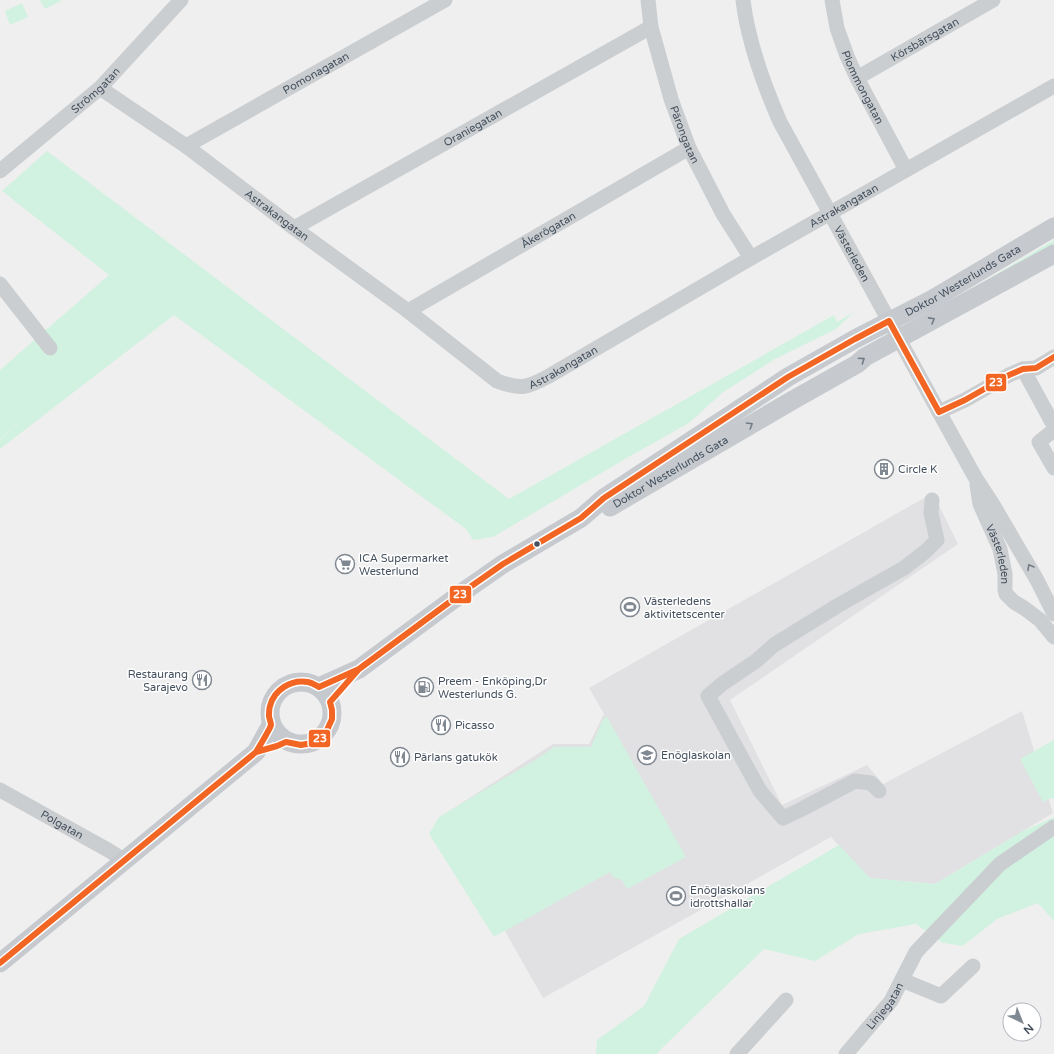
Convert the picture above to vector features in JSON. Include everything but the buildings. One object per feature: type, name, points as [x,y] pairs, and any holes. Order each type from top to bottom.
[{"type":"main road","name":"Doktor Westerlunds Gata","points":[[581,518],[604,498],[788,377],[855,339],[933,299],[1054,227]]},
{"type":"main road","name":"Doktor Westerlunds Gata","points":[[581,518],[613,506],[898,339],[1054,254]]},
{"type":"main road","points":[[325,694],[503,564],[581,518]]},
{"type":"main road","points":[[295,682],[307,682],[325,694],[332,710],[332,719],[327,730],[320,738],[312,743],[301,745],[286,742],[274,730],[271,724],[269,708],[276,693],[285,686],[295,682]]},
{"type":"main road","points":[[0,963],[256,752],[271,724]]},
{"type":"main road","points":[[256,752],[286,742]]},
{"type":"street","name":"Strömgatan","points":[[0,171],[100,88],[181,0]]},
{"type":"street","name":"Pomonagatan","points":[[186,146],[446,0]]},
{"type":"street","name":"Pärongatan","points":[[648,0],[651,27],[671,99],[689,148],[723,214],[751,258]]},
{"type":"street","name":"Västerleden","points":[[743,0],[750,38],[758,68],[780,122],[898,339],[975,477],[992,502],[1037,580],[1054,614]]},
{"type":"street","name":"Plommongatan","points":[[832,0],[837,28],[847,56],[857,78],[906,170]]},
{"type":"street","name":"Körsbärsgatan","points":[[857,78],[993,0]]},
{"type":"street","name":"Oraniegatan","points":[[294,228],[651,27]]},
{"type":"street","name":"Astrakangatan","points":[[100,88],[186,146],[294,228],[408,311],[497,381],[509,386],[522,387],[535,383],[549,376],[751,258],[831,214],[1054,86]]},
{"type":"street","name":"Åkerögatan","points":[[408,311],[689,148]]},
{"type":"street","points":[[0,284],[50,348]]},
{"type":"street","points":[[939,412],[965,400],[1009,375],[1023,369],[1036,368],[1054,357]]},
{"type":"street","points":[[1023,369],[1054,426]]},
{"type":"street","points":[[1054,430],[1039,442],[1054,468]]},
{"type":"street","name":"Västerleden","points":[[975,477],[980,504],[1000,549],[1005,574],[1006,594],[1014,602],[1040,620],[1054,637]]},
{"type":"street","points":[[879,790],[870,783],[855,781],[783,818],[760,791],[708,696],[722,684],[756,661],[774,645],[837,606],[904,568],[926,551],[936,540],[931,513],[932,500]]},
{"type":"street","points":[[1024,608],[1029,608],[1034,605],[1041,588]]},
{"type":"street","name":"Polgatan","points":[[0,790],[124,860]]},
{"type":"street","name":"Linjegatan","points":[[846,1054],[891,1001],[916,952],[1000,864],[1054,828]]},
{"type":"street","points":[[902,980],[941,996],[973,966]]},
{"type":"street","points":[[737,1054],[786,1000]]},
{"type":"shaded area","name":"Enöglaskolan","points":[[933,493],[958,544],[730,700],[782,805],[867,765],[883,784],[1022,711],[1053,813],[935,884],[869,878],[831,837],[543,998],[440,817],[553,744],[589,744],[604,714],[589,688]]},
{"type":"green space","points":[[40,0],[60,0],[61,1],[45,9]]},
{"type":"green space","points":[[22,3],[28,17],[10,25],[5,11]]},
{"type":"green space","points":[[47,151],[509,499],[834,315],[837,322],[854,312],[836,329],[775,359],[722,393],[689,423],[493,537],[473,540],[466,529],[174,315],[0,449],[0,441],[24,417],[0,440],[0,370],[109,275],[2,191]]},
{"type":"green space","points":[[1054,240],[1054,244],[989,281],[988,279]]},
{"type":"green space","points":[[607,717],[686,857],[627,889],[622,880],[613,877],[610,872],[494,937],[429,834],[439,817],[540,757],[554,747],[591,747],[603,719]]},
{"type":"green space","points":[[1054,740],[1054,799],[1051,798],[1043,802],[1020,759]]},
{"type":"green space","points":[[1054,818],[1054,921],[1038,903],[997,919],[963,946],[943,943],[916,924],[859,934],[815,961],[764,949],[656,1054],[596,1053],[597,1040],[644,1006],[679,939],[839,845],[870,878],[935,884],[1023,831]]},
{"type":"transit line","name":"23","points":[[0,963],[256,752],[271,725],[269,712],[272,700],[284,687],[295,682],[309,682],[319,687],[359,669],[503,564],[581,518],[604,498],[788,377],[889,321],[939,412]]},
{"type":"transit line","name":"23","points":[[939,412],[965,400],[1009,375],[1023,369],[1036,368],[1054,357]]},
{"type":"transit line","name":"23","points":[[238,767],[256,752],[286,742],[301,745],[312,743],[320,738],[327,730],[332,719],[330,702],[364,665]]},
{"type":"place","name":"Circle K","points":[[884,469]]},
{"type":"place","name":"ICA Supermarket Westerlund","points":[[345,564]]},
{"type":"place","name":"Västerledens aktivitetscenter","points":[[630,607]]},
{"type":"place","name":"Restaurang Sarajevo","points":[[202,680]]},
{"type":"place","name":"Preem - Enköping,Dr Westerlunds G.","points":[[424,687]]},
{"type":"place","name":"Picasso","points":[[441,725]]},
{"type":"place","name":"Enöglaskolan","points":[[647,755]]},
{"type":"place","name":"Pärlans gatukök","points":[[400,757]]},
{"type":"place","name":"Enöglaskolans idrottshallar","points":[[676,896]]}]
